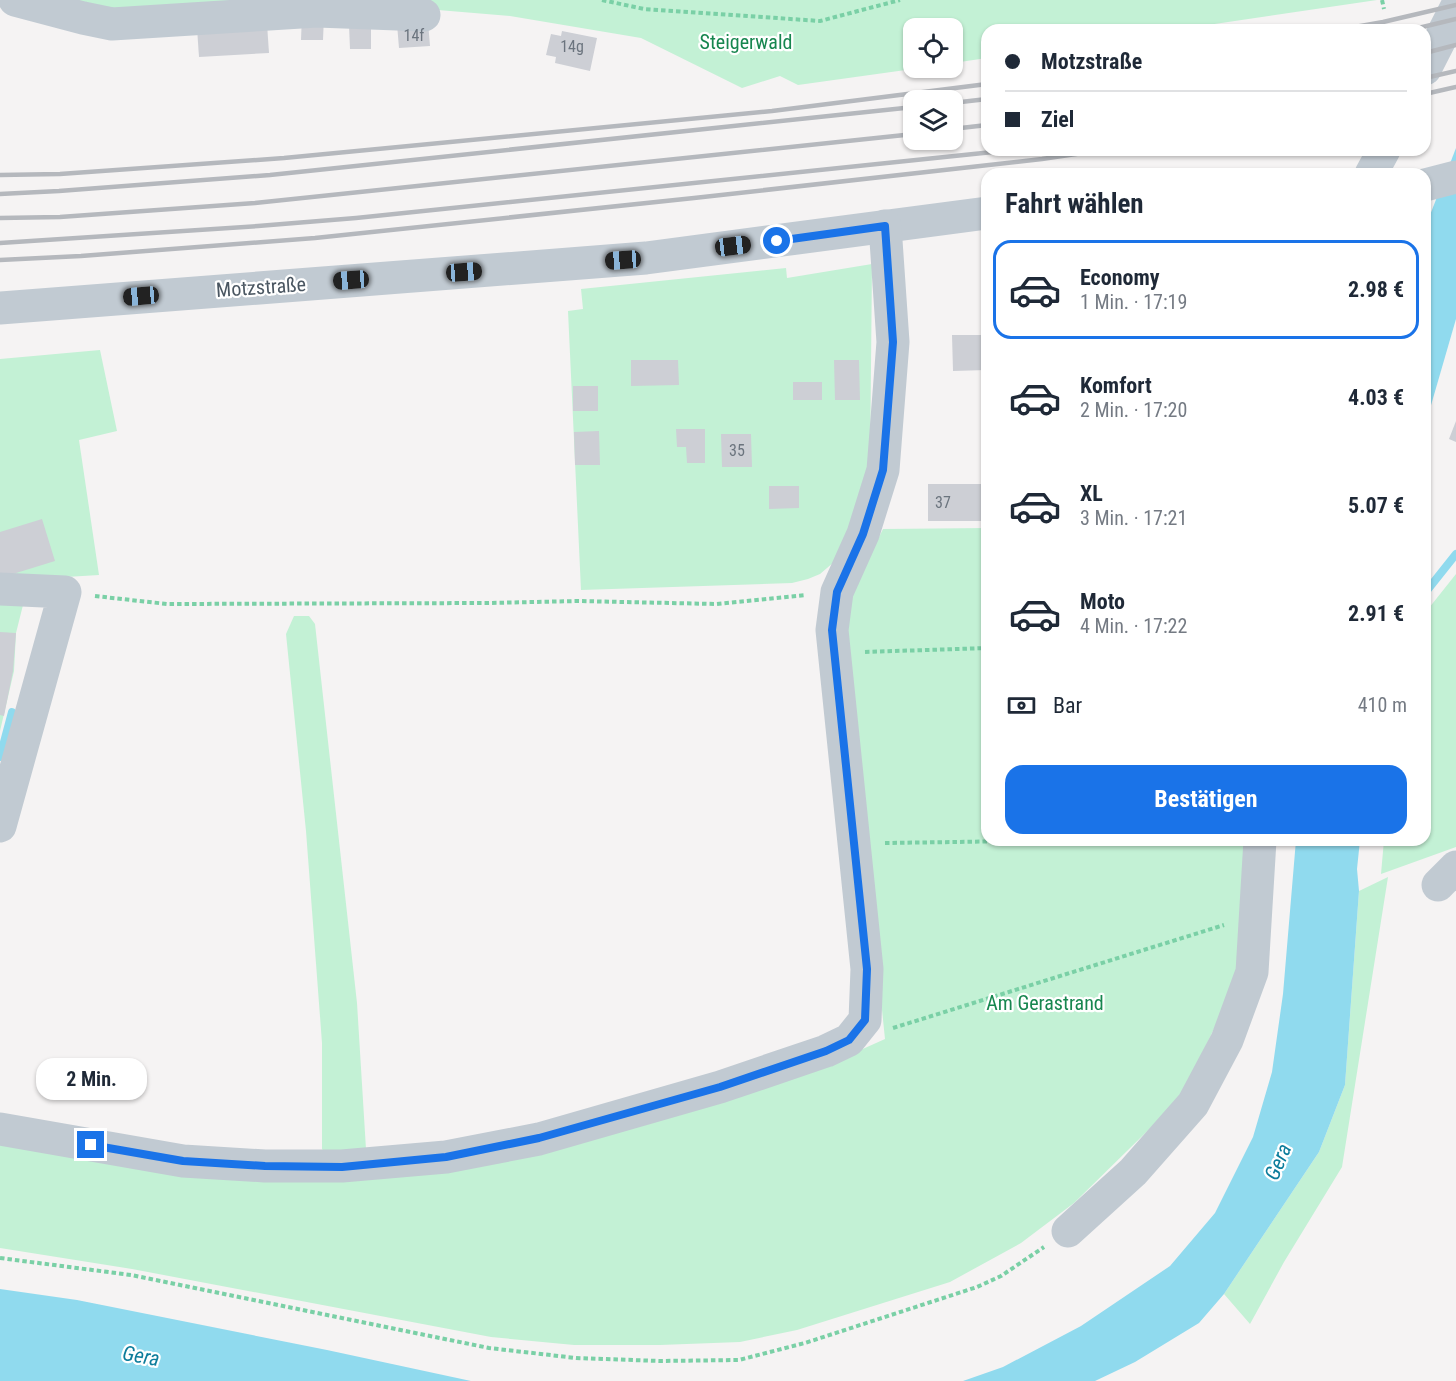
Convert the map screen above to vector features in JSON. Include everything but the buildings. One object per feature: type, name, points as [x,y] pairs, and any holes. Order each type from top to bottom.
[{"type":"street","points":[[15,0],[112,24],[317,10],[424,15]]},
{"type":"street","points":[[1431,57],[1456,8]]},
{"type":"street","points":[[1431,183],[1456,177]]},
{"type":"street","name":"Motzstraße","points":[[0,308],[646,258],[981,214]]},
{"type":"street","points":[[0,1129],[183,1161],[265,1166],[342,1167],[446,1157],[539,1138],[720,1087],[826,1051],[849,1040],[865,1020],[867,969],[832,630],[837,592],[863,534],[883,470],[893,342],[885,226]]},
{"type":"street","points":[[0,589],[65,592],[0,826]]},
{"type":"street","points":[[1068,1232],[1133,1172],[1193,1104],[1227,1040],[1252,972],[1260,846]]},
{"type":"path","points":[[602,0],[644,9],[820,21],[900,0]]},
{"type":"path","points":[[1382,0],[1384,9]]},
{"type":"path","points":[[65,592],[167,604],[579,601],[716,604],[837,592]]},
{"type":"path","points":[[834,653],[981,648]]},
{"type":"path","points":[[854,843],[981,841]]},
{"type":"path","points":[[865,1020],[886,1031],[1256,916]]},
{"type":"path","points":[[0,1258],[131,1275],[489,1348],[576,1358],[660,1362],[739,1359],[805,1343],[877,1321],[977,1287],[1000,1276],[1068,1232]]},
{"type":"green space","name":"Steigerwald","points":[[0,0],[1377,0],[1215,24],[981,24],[981,59],[963,62],[963,18],[903,18],[903,70],[798,85],[780,76],[742,88],[641,38],[510,16],[426,9],[153,15]]},
{"type":"green space","points":[[872,264],[870,470],[864,499],[834,562],[820,574],[792,583],[581,590],[568,311],[583,309],[581,289],[786,268],[787,278]]},
{"type":"green space","points":[[100,350],[117,431],[79,440],[99,575],[0,581],[0,359]]},
{"type":"green space","name":"Am Gerastrand","points":[[981,528],[981,846],[1250,846],[1240,973],[1182,1097],[1074,1203],[1021,1243],[950,1282],[797,1330],[740,1342],[574,1345],[491,1337],[132,1269],[0,1248],[0,1138],[339,1177],[827,1065],[885,1039],[844,640],[850,601],[883,529]]},
{"type":"green space","points":[[1456,574],[1456,847],[1381,874],[1383,846],[1431,846],[1431,605]]},
{"type":"green space","points":[[0,605],[23,605],[16,633],[14,671],[0,731]]},
{"type":"green space","points":[[294,616],[309,616],[315,624],[357,1003],[366,1149],[331,1161],[322,1149],[322,1043],[306,831],[286,634]]},
{"type":"green space","points":[[1388,877],[1342,1167],[1284,1262],[1250,1324],[1224,1294],[1319,1152],[1345,1085],[1359,891]]},
{"type":"water","points":[[1456,148],[1456,319],[1431,405],[1431,213]]},
{"type":"water","name":"Gera","points":[[1295,846],[1359,846],[1357,869],[1359,891],[1345,1085],[1319,1152],[1224,1294],[1199,1323],[1135,1362],[1095,1381],[963,1381],[1003,1367],[1081,1326],[1170,1266],[1215,1213],[1253,1137],[1272,1072],[1283,994]]},
{"type":"water","name":"Gera","points":[[0,1289],[77,1300],[471,1381],[0,1381]]},
{"type":"waterway","points":[[1431,585],[1456,554]]},
{"type":"waterway","points":[[0,757],[12,712]]},
{"type":"railway","points":[[1372,24],[1456,5]]},
{"type":"railway","points":[[1431,25],[1456,19]]},
{"type":"railway","points":[[1431,51],[1456,45]]},
{"type":"railway","points":[[1431,77],[1456,71]]},
{"type":"railway","points":[[0,175],[60,174],[284,158],[772,111],[981,85]]},
{"type":"railway","points":[[1431,93],[1456,87]]},
{"type":"railway","points":[[963,102],[981,100]]},
{"type":"railway","points":[[0,194],[270,175],[903,108]]},
{"type":"railway","points":[[963,128],[981,126]]},
{"type":"railway","points":[[0,218],[60,217],[255,203],[903,135]]},
{"type":"railway","points":[[0,243],[356,218],[981,153]]},
{"type":"railway","points":[[0,260],[315,238],[1062,156]]},
{"type":"route","points":[[91,1145],[183,1161],[265,1166],[342,1167],[446,1157],[539,1138],[720,1087],[826,1051],[849,1040],[865,1020],[867,969],[832,630],[837,592],[863,534],[883,470],[893,342],[885,226],[777,241]]}]
